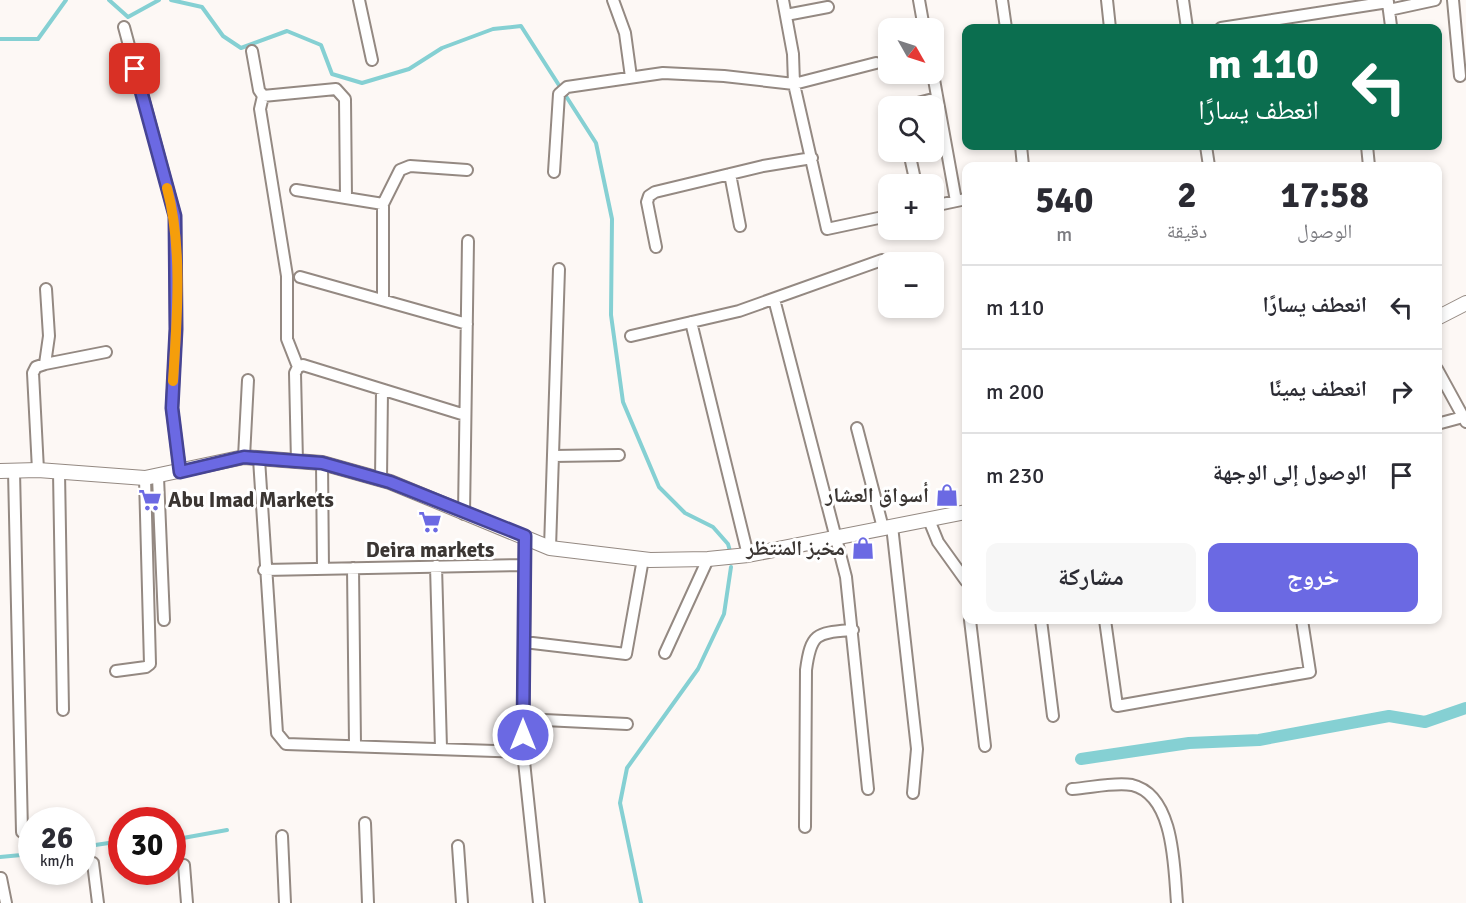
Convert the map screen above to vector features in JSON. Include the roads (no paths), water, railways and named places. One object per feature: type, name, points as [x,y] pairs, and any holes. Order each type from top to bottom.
[{"type":"street","points":[[359,0],[372,60]]},
{"type":"street","points":[[613,0],[625,33],[631,77]]},
{"type":"street","points":[[783,0],[793,54],[794,84],[827,229],[878,218]]},
{"type":"street","points":[[919,0],[922,18]]},
{"type":"street","points":[[1002,0],[1005,24]]},
{"type":"street","points":[[1107,0],[1110,24]]},
{"type":"street","points":[[1183,0],[1186,24]]},
{"type":"street","points":[[1249,24],[1388,4],[1435,0]]},
{"type":"street","points":[[1453,0],[1460,76]]},
{"type":"street","points":[[1388,4],[1391,24]]},
{"type":"street","points":[[786,15],[828,7]]},
{"type":"street","points":[[124,27],[175,216],[176,329],[172,408],[180,472]]},
{"type":"street","points":[[252,51],[259,90],[263,96],[260,109],[288,276],[287,339],[298,367]]},
{"type":"street","points":[[554,172],[563,91],[631,77],[687,73],[794,84],[876,63]]},
{"type":"street","points":[[263,96],[336,88],[342,94],[345,99],[346,198]]},
{"type":"street","points":[[944,128],[961,200],[944,204]]},
{"type":"street","points":[[656,248],[647,202],[649,196],[655,192],[812,158]]},
{"type":"street","points":[[383,300],[383,204],[400,170],[410,166],[467,170]]},
{"type":"street","points":[[730,174],[740,226]]},
{"type":"street","points":[[296,190],[383,204]]},
{"type":"street","points":[[464,514],[468,242]]},
{"type":"street","points":[[631,336],[739,311],[878,261]]},
{"type":"street","points":[[550,548],[559,269]]},
{"type":"street","points":[[300,278],[466,324]]},
{"type":"street","points":[[45,364],[49,336],[46,290]]},
{"type":"street","points":[[774,299],[846,577],[868,789]]},
{"type":"street","points":[[1442,315],[1466,303]]},
{"type":"street","points":[[691,322],[748,555]]},
{"type":"street","points":[[38,470],[33,373],[36,367],[106,352]]},
{"type":"street","points":[[297,462],[295,373],[298,367],[303,365],[465,415]]},
{"type":"street","points":[[1442,376],[1461,401],[1465,419],[1442,423]]},
{"type":"street","points":[[244,457],[248,380]]},
{"type":"street","points":[[381,480],[382,390]]},
{"type":"street","points":[[857,428],[887,527],[917,749],[913,793]]},
{"type":"street","points":[[553,456],[619,455]]},
{"type":"street","points":[[21,807],[7,471],[38,470],[151,477],[244,457],[322,463],[381,480],[525,536],[550,548],[643,559],[708,559],[748,555],[962,513]]},
{"type":"street","points":[[259,459],[264,570],[277,733],[286,744],[523,752]]},
{"type":"street","points":[[322,463],[323,568]]},
{"type":"street","points":[[59,472],[63,711]]},
{"type":"street","points":[[151,477],[164,620]]},
{"type":"street","points":[[116,671],[146,668],[150,664],[151,477]]},
{"type":"street","points":[[929,520],[938,542],[962,575]]},
{"type":"street","points":[[525,536],[523,752],[539,903]]},
{"type":"street","points":[[524,642],[626,654],[643,559]]},
{"type":"street","points":[[665,653],[708,559]]},
{"type":"street","points":[[264,570],[524,565]]},
{"type":"street","points":[[436,566],[441,748]]},
{"type":"street","points":[[353,568],[355,745]]},
{"type":"street","points":[[970,624],[985,746]]},
{"type":"street","points":[[1042,624],[1053,716]]},
{"type":"street","points":[[1106,624],[1117,706],[1310,672],[1303,624]]},
{"type":"street","points":[[805,827],[805,693],[809,647],[812,639],[820,634],[853,630]]},
{"type":"street","points":[[523,719],[627,724]]},
{"type":"street","points":[[1072,789],[1118,785],[1142,789],[1157,805],[1170,832],[1177,903]]},
{"type":"street","points":[[365,823],[368,903]]},
{"type":"street","points":[[282,836],[285,903]]},
{"type":"street","points":[[458,846],[462,903]]},
{"type":"street","points":[[1,878],[6,903]]},
{"type":"street","points":[[96,885],[98,903]]},
{"type":"street","points":[[185,885],[186,903]]},
{"type":"waterway","points":[[0,39],[38,39],[66,0]]},
{"type":"waterway","points":[[109,0],[128,17],[159,0]]},
{"type":"waterway","points":[[171,0],[202,7],[223,36],[241,48],[287,31],[321,45],[332,74],[362,83],[409,69],[442,48],[493,29],[521,26],[596,143],[612,219],[611,315],[623,402],[659,487],[685,513],[713,527],[728,544],[730,551]]},
{"type":"waterway","points":[[641,903],[620,803],[627,768],[698,669],[724,614],[731,567]]},
{"type":"waterway","points":[[1081,759],[1189,743],[1259,740],[1389,716],[1425,722],[1466,708]]},
{"type":"waterway","points":[[186,837],[227,830]]},
{"type":"waterway","points":[[96,845],[108,843]]},
{"type":"waterway","points":[[0,857],[18,855]]},
{"type":"place","name":"أسواق العشار","points":[[947,495]]},
{"type":"place","name":"Abu Imad Markets","points":[[150,500]]},
{"type":"place","name":"Deira markets","points":[[430,522]]},
{"type":"place","name":"مخبز المنتظر","points":[[863,548]]}]
